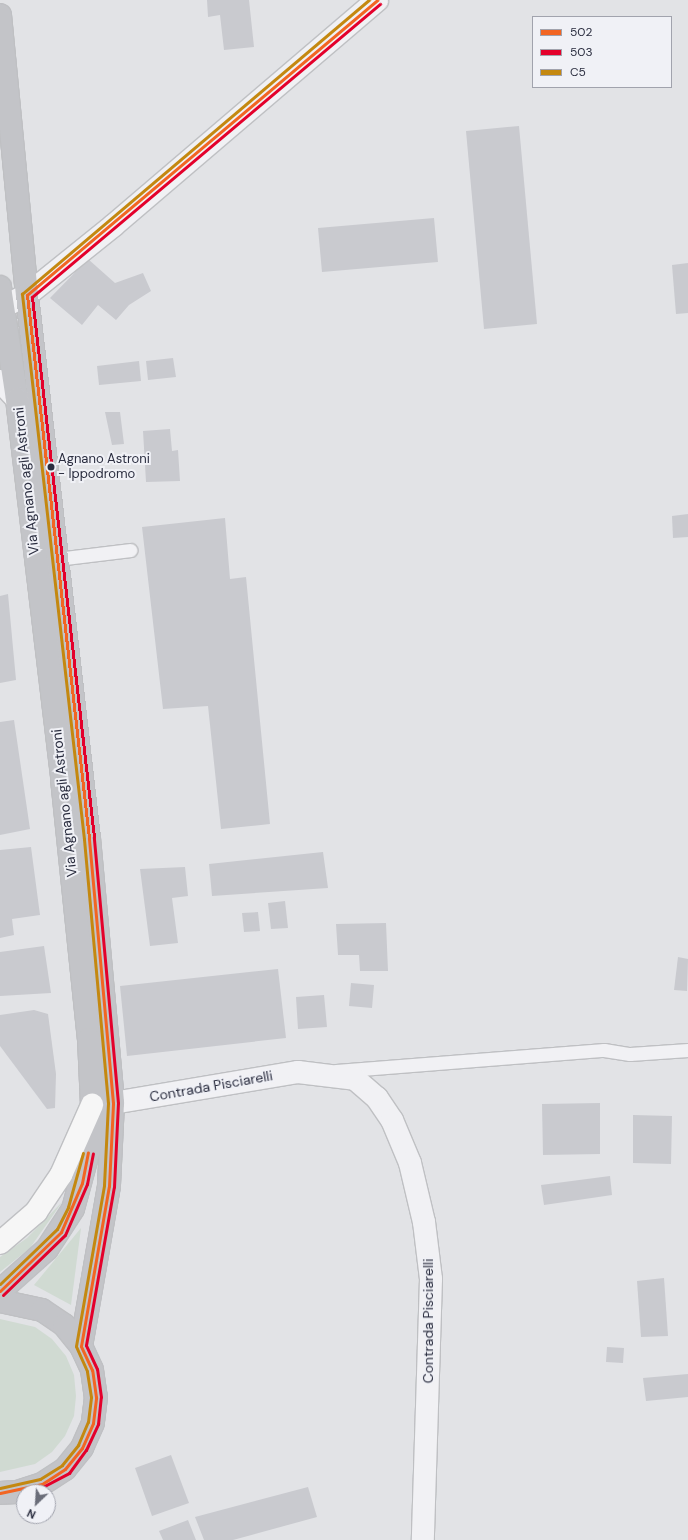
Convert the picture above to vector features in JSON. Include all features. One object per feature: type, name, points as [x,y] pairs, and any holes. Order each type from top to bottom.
[{"type":"highway","points":[[0,1243],[36,1212],[53,1188],[103,1104]]},
{"type":"main road","name":"Via Agnano agli Astroni","points":[[0,15],[27,295],[57,559],[109,1186],[81,1346]]},
{"type":"main road","name":"Via Agnano agli Astroni","points":[[0,1291],[47,1249],[73,1209],[103,1104],[78,932],[17,400],[1,297]]},
{"type":"main road","points":[[0,1301],[42,1310],[64,1325],[81,1346],[92,1370],[96,1397],[93,1423],[82,1448],[65,1469],[42,1484],[17,1492],[0,1493]]},
{"type":"street","points":[[1,297],[27,295],[377,0]]},
{"type":"street","points":[[0,381],[17,400]]},
{"type":"street","name":"Contrada Pisciarelli","points":[[103,1104],[264,1076],[325,1072],[354,1079],[381,1103],[410,1163],[424,1222],[431,1279],[423,1540]]},
{"type":"lane","points":[[57,559],[130,550]]},
{"type":"lane","points":[[325,1072],[364,1066],[604,1050],[630,1054],[688,1050]]},
{"type":"shaded area","points":[[63,1201],[30,1248],[0,1272],[0,1257],[27,1238]]},
{"type":"shaded area","points":[[81,1228],[71,1305],[34,1285]]},
{"type":"shaded area","points":[[0,1319],[35,1327],[52,1339],[66,1356],[74,1375],[76,1396],[74,1416],[65,1436],[52,1452],[35,1464],[0,1472]]},
{"type":"building","points":[[207,0],[249,0],[254,47],[224,50],[220,15],[208,17]]},
{"type":"building","points":[[519,126],[537,324],[484,329],[466,131]]},
{"type":"building","points":[[434,218],[438,262],[322,272],[318,228]]},
{"type":"building","points":[[88,259],[115,283],[143,273],[151,291],[129,305],[116,320],[98,305],[82,325],[50,298]]},
{"type":"building","points":[[688,263],[688,313],[676,314],[672,265]]},
{"type":"building","points":[[173,358],[176,377],[148,380],[146,361]]},
{"type":"building","points":[[139,361],[141,381],[99,385],[97,366]]},
{"type":"building","points":[[105,412],[120,412],[124,444],[112,445]]},
{"type":"building","points":[[170,429],[172,451],[178,450],[180,481],[146,482],[143,431]]},
{"type":"building","points":[[688,514],[688,537],[673,538],[672,516]]},
{"type":"building","points":[[225,518],[230,579],[246,577],[270,824],[221,829],[208,706],[163,709],[142,527]]},
{"type":"building","points":[[8,594],[16,680],[0,683],[0,596]]},
{"type":"building","points":[[14,720],[30,829],[0,835],[0,722]]},
{"type":"building","points":[[31,847],[40,915],[12,919],[14,935],[0,938],[0,850]]},
{"type":"building","points":[[323,852],[328,888],[212,896],[209,864]]},
{"type":"building","points":[[185,867],[188,896],[172,898],[178,943],[150,946],[140,869]]},
{"type":"building","points":[[285,901],[288,928],[271,929],[268,903]]},
{"type":"building","points":[[258,912],[260,931],[244,932],[242,913]]},
{"type":"building","points":[[386,923],[388,971],[360,971],[359,955],[338,955],[336,924]]},
{"type":"building","points":[[44,946],[51,993],[0,996],[0,952]]},
{"type":"building","points":[[678,957],[688,959],[687,991],[674,990]]},
{"type":"building","points":[[278,969],[286,1038],[127,1056],[120,986]]},
{"type":"building","points":[[351,983],[374,985],[372,1008],[349,1006]]},
{"type":"building","points":[[324,995],[327,1027],[298,1029],[296,997]]},
{"type":"building","points":[[34,1010],[48,1014],[56,1074],[55,1108],[47,1109],[0,1046],[0,1015]]},
{"type":"building","points":[[600,1103],[600,1154],[543,1155],[542,1104]]},
{"type":"building","points":[[633,1115],[672,1116],[671,1164],[633,1163]]},
{"type":"building","points":[[610,1176],[612,1195],[544,1205],[541,1185]]},
{"type":"building","points":[[664,1278],[668,1336],[641,1337],[637,1281]]},
{"type":"building","points":[[607,1347],[624,1348],[623,1363],[606,1362]]},
{"type":"building","points":[[688,1374],[688,1397],[646,1401],[643,1378]]},
{"type":"building","points":[[171,1455],[189,1503],[152,1516],[135,1468]]},
{"type":"building","points":[[308,1487],[317,1517],[233,1540],[204,1540],[195,1517]]},
{"type":"building","points":[[188,1520],[196,1540],[163,1540],[159,1531]]},
{"type":"transit line","name":"C5","points":[[0,1488],[40,1479],[62,1465],[78,1445],[88,1422],[91,1397],[87,1371],[76,1346],[104,1185],[108,1103],[84,839],[22,294],[369,0]]},
{"type":"transit line","name":"502","points":[[0,1493],[42,1484],[65,1469],[82,1448],[93,1423],[96,1397],[92,1370],[81,1346],[109,1186],[113,1103],[89,838],[27,295],[377,0]]},
{"type":"transit line","name":"503","points":[[48,1484],[69,1473],[86,1450],[98,1424],[101,1397],[97,1369],[86,1345],[114,1187],[118,1103],[94,837],[32,297],[380,4]]},
{"type":"transit line","name":"C5","points":[[0,1284],[57,1229],[68,1207],[83,1153]]},
{"type":"transit line","name":"502","points":[[0,1291],[61,1232],[82,1183],[88,1153]]},
{"type":"transit line","name":"503","points":[[3,1295],[65,1235],[87,1184],[93,1154]]},
{"type":"place","name":"Agnano Astroni - Ippodromo","points":[[51,467]]}]
